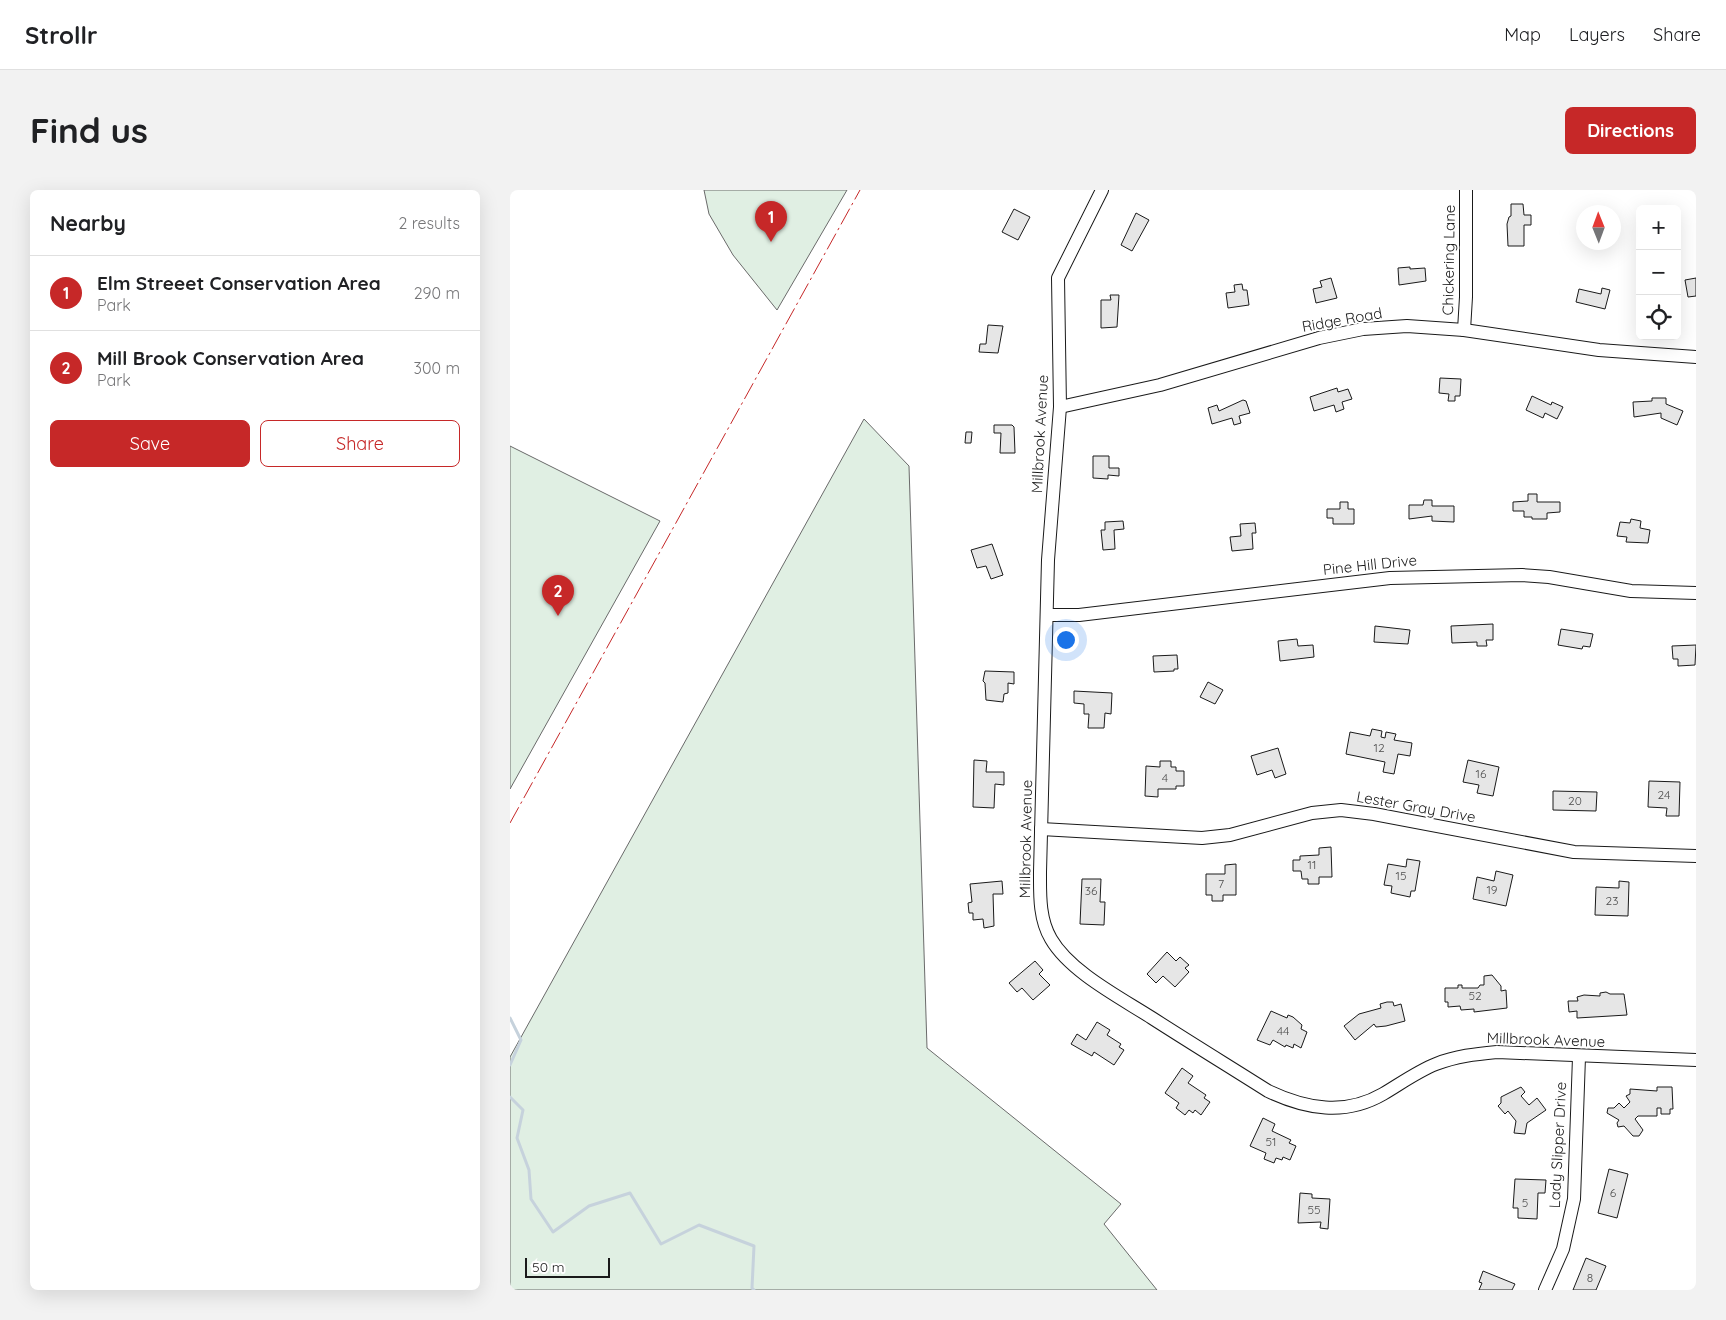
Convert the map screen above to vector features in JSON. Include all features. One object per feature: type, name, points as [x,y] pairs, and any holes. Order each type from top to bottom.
[{"type":"street","name":"Millbrook Avenue","points":[[1102,190],[1058,278],[1060,407],[1048,560],[1040,902],[1044,921],[1051,939],[1080,970],[1121,998],[1268,1092],[1290,1102],[1313,1108],[1356,1105],[1380,1096],[1435,1064],[1465,1055],[1497,1052],[1579,1057],[1696,1060]]},
{"type":"street","name":"Chickering Lane","points":[[1464,330],[1466,297],[1466,190]]},
{"type":"street","name":"Ridge Road","points":[[1060,407],[1160,385],[1319,338],[1363,329],[1407,326],[1464,330],[1599,350],[1696,357]]},
{"type":"street","name":"Pine Hill Drive","points":[[1048,616],[1079,615],[1390,578],[1427,576],[1522,575],[1549,577],[1631,591],[1696,593]]},
{"type":"street","name":"Lester Gray Drive","points":[[1042,830],[1202,838],[1230,835],[1285,819],[1341,810],[1374,814],[1574,852],[1696,856]]},
{"type":"street","name":"Lady Slipper Drive","points":[[1546,1290],[1563,1249],[1574,1199],[1579,1057]]},
{"type":"green space","points":[[704,190],[847,190],[777,310],[733,255],[709,214]]},
{"type":"green space","points":[[864,419],[909,466],[927,1048],[1121,1204],[1104,1224],[1157,1290],[510,1290],[510,1057]]},
{"type":"green space","points":[[510,446],[660,521],[510,789]]},
{"type":"building","points":[[1511,204],[1523,204],[1524,215],[1531,215],[1531,225],[1524,225],[1524,246],[1508,246],[1507,224],[1511,216]]},
{"type":"building","points":[[1014,209],[1030,217],[1018,240],[1002,232]]},
{"type":"building","points":[[1136,213],[1149,220],[1132,251],[1121,245]]},
{"type":"building","points":[[1410,267],[1410,269],[1425,268],[1426,281],[1399,285],[1398,268]]},
{"type":"building","points":[[1331,278],[1337,298],[1316,303],[1313,289],[1322,287],[1320,281]]},
{"type":"building","points":[[1696,278],[1696,296],[1688,297],[1685,280]]},
{"type":"building","points":[[1242,284],[1243,290],[1247,290],[1249,305],[1228,308],[1226,293],[1235,292],[1234,285]]},
{"type":"building","points":[[1602,288],[1610,290],[1605,309],[1576,302],[1579,289],[1601,294]]},
{"type":"building","points":[[1110,295],[1119,295],[1117,327],[1101,328],[1101,300],[1111,300]]},
{"type":"building","points":[[988,325],[1003,326],[998,353],[979,352],[980,344],[986,344]]},
{"type":"building","points":[[1440,378],[1461,379],[1460,396],[1455,396],[1455,401],[1448,401],[1449,394],[1439,393]]},
{"type":"building","points":[[1337,388],[1338,392],[1348,389],[1352,399],[1342,402],[1344,409],[1336,412],[1334,405],[1314,411],[1310,397]]},
{"type":"building","points":[[1532,396],[1551,405],[1552,402],[1563,407],[1557,419],[1545,413],[1543,418],[1526,410]]},
{"type":"building","points":[[1652,398],[1666,398],[1666,404],[1683,411],[1677,425],[1661,418],[1661,413],[1634,417],[1633,402],[1652,401]]},
{"type":"building","points":[[1243,400],[1246,401],[1250,413],[1239,416],[1241,423],[1234,425],[1232,418],[1212,424],[1208,408],[1217,405],[1219,411]]},
{"type":"building","points":[[994,425],[1012,425],[1014,427],[1015,453],[1000,453],[1001,433],[994,433]]},
{"type":"building","points":[[966,432],[972,432],[971,443],[965,443]]},
{"type":"building","points":[[1093,456],[1109,456],[1109,468],[1119,468],[1119,476],[1108,475],[1108,479],[1093,478]]},
{"type":"building","points":[[1528,494],[1537,494],[1537,502],[1560,502],[1560,512],[1547,513],[1547,519],[1532,519],[1532,517],[1524,517],[1524,511],[1513,511],[1513,502],[1528,501]]},
{"type":"building","points":[[1424,500],[1432,500],[1432,506],[1454,506],[1454,522],[1432,521],[1432,516],[1409,519],[1409,505],[1423,505]]},
{"type":"building","points":[[1340,502],[1348,502],[1348,509],[1354,509],[1354,524],[1333,524],[1333,518],[1327,518],[1327,509],[1340,509]]},
{"type":"building","points":[[1631,519],[1641,521],[1640,528],[1650,530],[1648,543],[1626,542],[1627,537],[1617,536],[1620,522],[1630,523]]},
{"type":"building","points":[[1123,521],[1124,529],[1114,530],[1115,549],[1103,550],[1101,530],[1105,530],[1105,522]]},
{"type":"building","points":[[1255,523],[1256,533],[1252,533],[1253,549],[1232,551],[1230,537],[1241,536],[1240,524]]},
{"type":"building","points":[[992,544],[1003,575],[991,579],[986,566],[977,568],[971,550]]},
{"type":"building","points":[[1493,624],[1493,640],[1486,640],[1487,646],[1477,646],[1477,642],[1452,643],[1451,626]]},
{"type":"building","points":[[1375,626],[1410,630],[1408,644],[1374,642]]},
{"type":"building","points":[[1561,629],[1593,634],[1590,647],[1583,646],[1582,649],[1558,645]]},
{"type":"building","points":[[1297,639],[1298,646],[1313,645],[1314,657],[1280,661],[1278,641]]},
{"type":"building","points":[[1696,645],[1695,665],[1678,666],[1678,659],[1673,659],[1672,646]]},
{"type":"building","points":[[1177,655],[1178,669],[1154,672],[1153,656]]},
{"type":"building","points":[[985,671],[1014,672],[1014,684],[1008,683],[1008,693],[1004,694],[1003,702],[986,700],[985,683],[983,681]]},
{"type":"building","points":[[1208,682],[1223,690],[1215,704],[1200,697]]},
{"type":"building","points":[[1074,691],[1112,693],[1111,714],[1105,713],[1104,728],[1088,728],[1089,714],[1084,714],[1084,704],[1074,703]]},
{"type":"building","points":[[1372,729],[1382,731],[1381,737],[1385,738],[1386,732],[1396,734],[1394,740],[1412,743],[1410,756],[1398,754],[1394,774],[1383,772],[1385,762],[1346,754],[1350,732],[1370,736]]},
{"type":"building","points":[[1278,748],[1286,774],[1275,778],[1272,770],[1257,775],[1251,756]]},
{"type":"building","points":[[974,760],[987,761],[986,772],[1004,772],[1004,785],[995,784],[994,808],[973,807]]},
{"type":"building","points":[[1468,760],[1499,767],[1493,796],[1477,793],[1479,785],[1463,782]]},
{"type":"building","points":[[1160,761],[1171,761],[1171,767],[1176,767],[1176,771],[1184,771],[1184,786],[1176,786],[1176,789],[1158,789],[1158,797],[1145,796],[1146,766],[1160,767]]},
{"type":"building","points":[[1649,781],[1680,782],[1679,816],[1666,816],[1667,808],[1648,807]]},
{"type":"building","points":[[1553,791],[1597,792],[1596,811],[1553,810]]},
{"type":"building","points":[[1331,847],[1332,877],[1319,877],[1319,884],[1308,884],[1308,879],[1302,879],[1301,871],[1293,871],[1293,860],[1300,860],[1300,856],[1319,855],[1319,848]]},
{"type":"building","points":[[1407,859],[1420,861],[1415,891],[1411,891],[1410,897],[1391,893],[1392,886],[1384,885],[1388,864],[1406,867]]},
{"type":"building","points":[[1236,864],[1236,895],[1223,895],[1223,901],[1212,901],[1212,895],[1206,895],[1206,874],[1225,874],[1225,865]]},
{"type":"building","points":[[1496,871],[1513,875],[1506,906],[1473,899],[1477,877],[1494,881]]},
{"type":"building","points":[[1082,879],[1101,879],[1100,902],[1105,902],[1104,925],[1080,924]]},
{"type":"building","points":[[1002,881],[1003,894],[993,894],[994,926],[984,928],[983,919],[973,920],[973,913],[969,913],[968,903],[972,902],[970,884]]},
{"type":"building","points":[[1619,881],[1629,882],[1628,916],[1595,915],[1596,887],[1619,888]]},
{"type":"building","points":[[1167,952],[1176,961],[1180,957],[1189,965],[1185,968],[1189,972],[1175,987],[1163,976],[1156,983],[1147,974]]},
{"type":"building","points":[[1035,961],[1043,970],[1039,974],[1050,985],[1033,1000],[1022,988],[1017,992],[1009,983]]},
{"type":"building","points":[[1492,975],[1501,986],[1501,991],[1506,990],[1507,1008],[1474,1012],[1474,1009],[1461,1010],[1460,1006],[1448,1007],[1448,1002],[1445,1002],[1445,988],[1458,988],[1458,985],[1462,985],[1462,988],[1478,988],[1480,985],[1484,985],[1484,976]]},
{"type":"building","points":[[1606,992],[1610,994],[1624,994],[1627,1015],[1577,1018],[1577,1011],[1569,1012],[1568,1001],[1578,1001],[1577,997],[1584,995],[1600,996],[1600,993]]},
{"type":"building","points":[[1393,1002],[1394,1006],[1401,1004],[1405,1021],[1376,1027],[1374,1024],[1355,1040],[1344,1026],[1359,1014],[1381,1008],[1380,1004]]},
{"type":"building","points":[[1271,1011],[1287,1018],[1288,1015],[1293,1017],[1302,1025],[1301,1029],[1307,1032],[1301,1048],[1294,1044],[1293,1048],[1286,1045],[1285,1047],[1273,1040],[1270,1045],[1257,1040]]},
{"type":"building","points":[[1097,1022],[1110,1030],[1107,1035],[1121,1044],[1119,1047],[1124,1050],[1114,1065],[1094,1052],[1092,1056],[1071,1044],[1077,1034],[1086,1040]]},
{"type":"building","points":[[1182,1068],[1193,1076],[1188,1083],[1206,1095],[1204,1098],[1210,1102],[1201,1115],[1195,1110],[1193,1113],[1189,1110],[1185,1115],[1176,1108],[1179,1103],[1165,1093]]},
{"type":"building","points":[[1521,1087],[1525,1092],[1521,1096],[1529,1105],[1537,1098],[1546,1110],[1527,1123],[1525,1134],[1514,1133],[1516,1121],[1508,1111],[1505,1114],[1498,1106],[1501,1103],[1501,1097]]},
{"type":"building","points":[[1657,1087],[1672,1087],[1673,1109],[1670,1109],[1670,1114],[1661,1114],[1661,1108],[1657,1108],[1657,1116],[1638,1116],[1635,1119],[1643,1130],[1639,1136],[1633,1136],[1624,1126],[1618,1127],[1617,1123],[1619,1120],[1607,1113],[1608,1108],[1614,1108],[1619,1103],[1624,1108],[1630,1102],[1626,1096],[1630,1094],[1630,1089],[1657,1091]]},
{"type":"building","points":[[1263,1118],[1275,1124],[1272,1131],[1291,1140],[1289,1143],[1296,1146],[1290,1160],[1283,1157],[1282,1160],[1276,1158],[1274,1163],[1264,1159],[1266,1153],[1250,1146]]},
{"type":"building","points":[[1609,1169],[1628,1174],[1617,1218],[1598,1213]]},
{"type":"building","points":[[1515,1179],[1546,1180],[1545,1193],[1538,1193],[1537,1219],[1518,1218],[1518,1208],[1513,1208]]},
{"type":"building","points":[[1300,1193],[1312,1194],[1312,1198],[1330,1199],[1328,1229],[1320,1228],[1321,1222],[1298,1223]]},
{"type":"building","points":[[1586,1258],[1606,1266],[1596,1290],[1573,1290]]},
{"type":"building","points":[[1483,1271],[1515,1284],[1512,1290],[1479,1290],[1482,1283],[1479,1282]]},
{"type":"waterway","points":[[510,1018],[521,1040],[510,1065]]},
{"type":"waterway","points":[[510,1097],[523,1110],[517,1138],[529,1170],[531,1199],[553,1232],[589,1206],[630,1193],[661,1244],[699,1225],[754,1246],[752,1288],[754,1290]]},
{"type":"power","points":[[510,823],[860,190]]},
{"type":"place","name":"Elm Streeet Conservation Area","points":[[771,242]]},
{"type":"place","name":"Mill Brook Conservation Area","points":[[558,616]]}]
